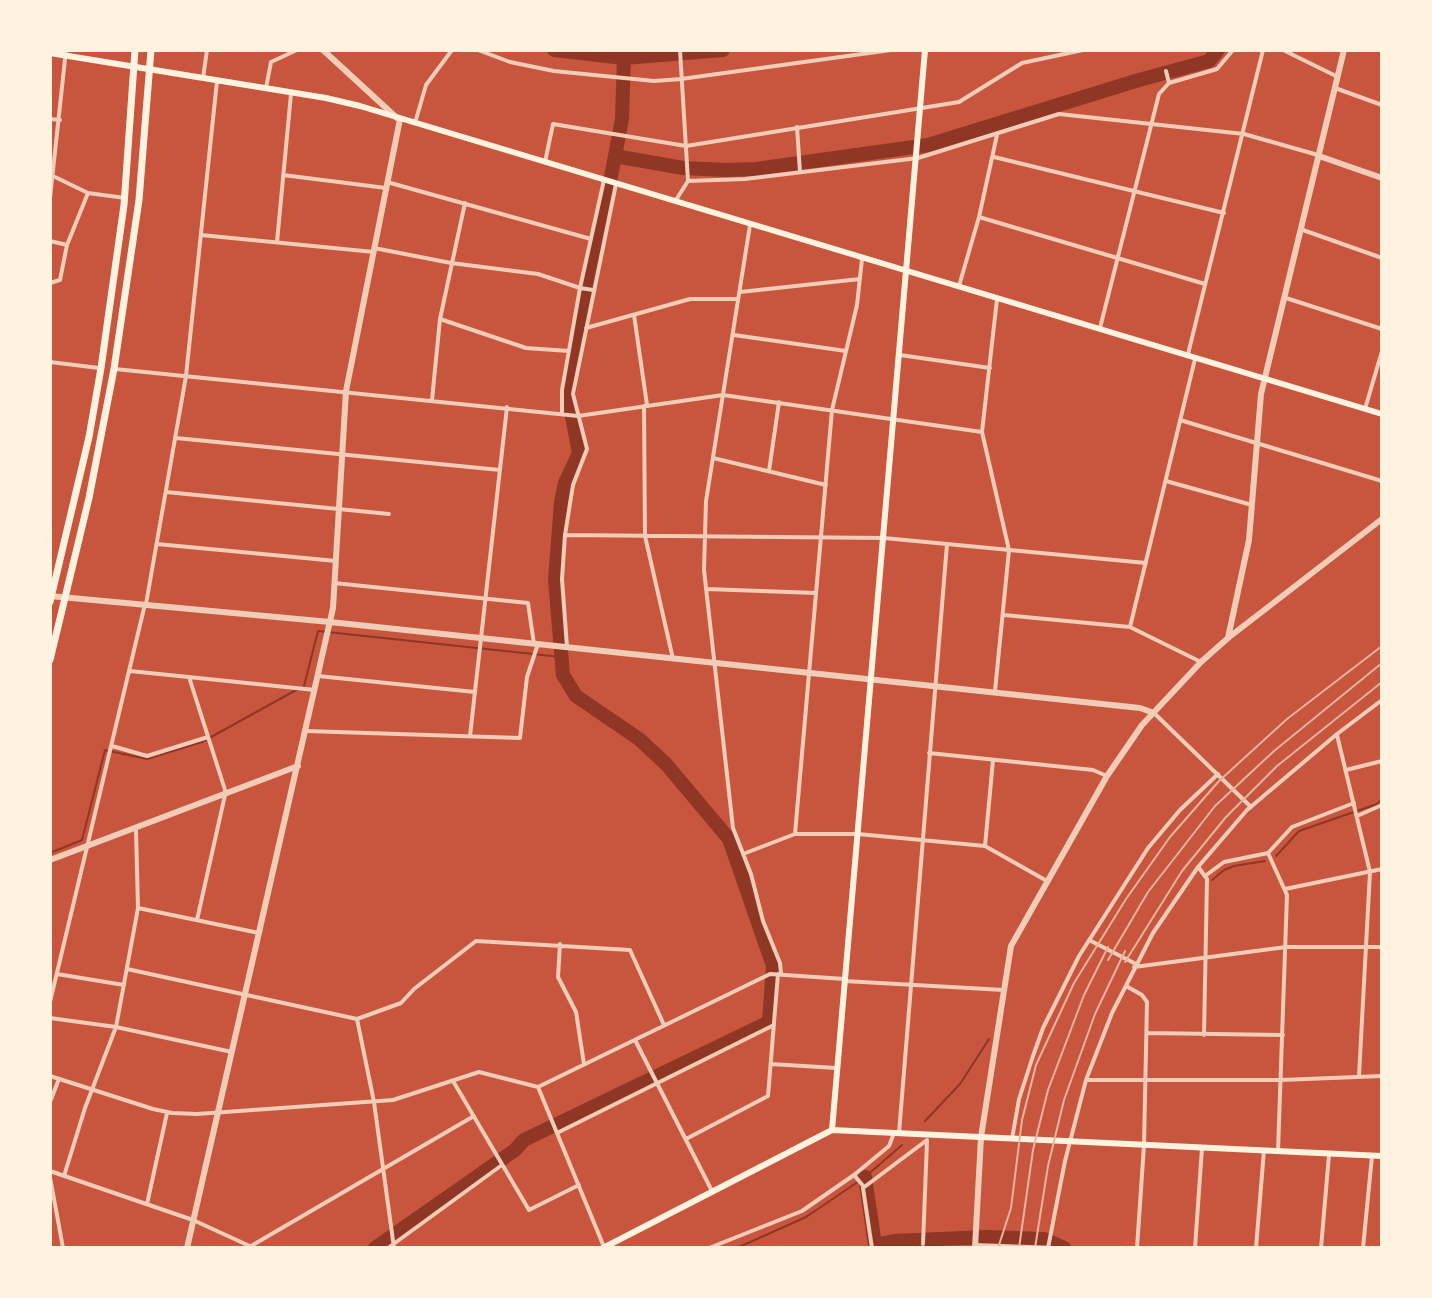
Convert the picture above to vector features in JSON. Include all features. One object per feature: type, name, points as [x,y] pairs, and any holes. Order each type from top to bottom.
[{"type":"highway","points":[[51,598],[89,437],[101,368],[125,198],[135,50]]},
{"type":"highway","points":[[50,660],[89,498],[114,369],[139,200],[151,50]]},
{"type":"main road","points":[[832,1130],[925,50]]},
{"type":"main road","points":[[50,53],[65,53],[326,98],[1382,414]]},
{"type":"main road","points":[[603,1248],[832,1130],[927,1137],[1382,1156]]},
{"type":"street","points":[[203,78],[207,50]]},
{"type":"street","points":[[266,88],[271,62],[297,50]]},
{"type":"street","points":[[187,1248],[330,622],[346,391],[399,119],[324,50]]},
{"type":"street","points":[[415,123],[426,85],[452,50]]},
{"type":"street","points":[[478,50],[510,62],[613,79],[681,79],[891,50]]},
{"type":"street","points":[[675,202],[688,178],[680,50]]},
{"type":"street","points":[[545,162],[553,124],[686,146],[959,102],[1022,63],[1083,50]]},
{"type":"street","points":[[1099,331],[1159,94],[1169,81],[1217,69],[1233,50]]},
{"type":"street","points":[[1130,627],[1180,420],[1205,284],[1263,50]]},
{"type":"street","points":[[1283,50],[1338,77]]},
{"type":"street","points":[[1228,638],[1249,540],[1261,394],[1344,50]]},
{"type":"street","points":[[50,198],[65,53]]},
{"type":"street","points":[[1166,71],[1169,81]]},
{"type":"street","points":[[50,1002],[146,604],[157,544],[186,376],[217,81]]},
{"type":"street","points":[[1335,88],[1382,105]]},
{"type":"street","points":[[277,242],[291,92]]},
{"type":"street","points":[[688,178],[745,179],[918,155],[997,135],[1059,114],[1244,134],[1382,178]]},
{"type":"street","points":[[50,119],[60,120]]},
{"type":"street","points":[[797,127],[800,170]]},
{"type":"street","points":[[959,288],[997,135]]},
{"type":"street","points":[[994,157],[1224,213]]},
{"type":"street","points":[[283,175],[387,185],[465,203],[591,239]]},
{"type":"street","points":[[53,176],[88,193],[125,198]]},
{"type":"street","points":[[562,413],[562,390],[580,288],[604,180]]},
{"type":"street","points":[[567,647],[562,579],[565,535],[573,485],[587,449],[573,394],[616,184]]},
{"type":"street","points":[[50,283],[60,280],[67,245],[88,193]]},
{"type":"street","points":[[432,400],[440,319],[465,203]]},
{"type":"street","points":[[979,217],[1205,284]]},
{"type":"street","points":[[686,1139],[768,1096],[780,963],[733,828],[704,536],[706,501],[750,225]]},
{"type":"street","points":[[1303,230],[1382,258]]},
{"type":"street","points":[[201,235],[374,250],[538,274],[593,290]]},
{"type":"street","points":[[50,241],[67,245]]},
{"type":"street","points":[[795,834],[832,410],[857,305],[862,259]]},
{"type":"street","points":[[740,292],[860,279]]},
{"type":"street","points":[[1286,298],[1382,329]]},
{"type":"street","points":[[586,328],[690,299],[738,299]]},
{"type":"street","points":[[995,694],[1009,550],[982,432],[997,299]]},
{"type":"street","points":[[634,315],[646,405],[645,536],[673,659]]},
{"type":"street","points":[[440,319],[526,348],[569,351]]},
{"type":"street","points":[[733,335],[846,351]]},
{"type":"street","points":[[1365,409],[1382,351]]},
{"type":"street","points":[[900,355],[990,368]]},
{"type":"street","points":[[50,362],[101,368]]},
{"type":"street","points":[[114,369],[578,416],[723,395],[982,432]]},
{"type":"street","points":[[769,471],[779,402]]},
{"type":"street","points":[[470,736],[507,407]]},
{"type":"street","points":[[1180,420],[1382,481]]},
{"type":"street","points":[[175,438],[500,470]]},
{"type":"street","points":[[713,458],[826,485]]},
{"type":"street","points":[[1166,481],[1252,505]]},
{"type":"street","points":[[166,492],[389,514]]},
{"type":"street","points":[[1056,1248],[975,1246],[981,1137],[1009,951],[1107,776],[1154,713],[1228,638],[1382,519]]},
{"type":"street","points":[[565,535],[884,538],[1146,563]]},
{"type":"street","points":[[157,544],[336,561]]},
{"type":"street","points":[[709,1248],[802,1211],[855,1176],[889,1146],[896,1133],[947,544]]},
{"type":"street","points":[[306,731],[520,738],[527,677],[536,644],[528,603],[334,583]]},
{"type":"street","points":[[707,589],[816,593]]},
{"type":"street","points":[[51,598],[330,622],[1140,708],[1154,713],[1251,807]]},
{"type":"street","points":[[1004,615],[1130,627],[1201,662]]},
{"type":"street","points":[[129,671],[315,690]]},
{"type":"street","points":[[318,676],[475,692]]},
{"type":"street","points":[[189,677],[226,795],[197,920]]},
{"type":"street","points":[[1048,1247],[1086,1080],[1135,965],[1198,867],[1251,807],[1382,700]]},
{"type":"street","points":[[1337,734],[1370,872],[1359,1076]]},
{"type":"street","points":[[112,746],[147,756],[208,737]]},
{"type":"street","points":[[929,753],[1093,770],[1107,776]]},
{"type":"street","points":[[985,846],[993,760]]},
{"type":"street","points":[[1346,770],[1382,761]]},
{"type":"street","points":[[50,860],[136,830],[298,766]]},
{"type":"street","points":[[1012,1139],[1019,1099],[1037,1044],[1089,940],[1148,848],[1180,810],[1218,774]]},
{"type":"street","points":[[1205,876],[1224,862],[1268,853],[1292,827],[1354,803]]},
{"type":"street","points":[[1357,816],[1382,805]]},
{"type":"street","points":[[64,1176],[116,1027],[138,908],[136,830]]},
{"type":"street","points":[[743,854],[795,834],[858,834],[985,846],[1047,882]]},
{"type":"street","points":[[1268,853],[1288,898],[1278,1151]]},
{"type":"street","points":[[1198,867],[1205,876],[1204,1035]]},
{"type":"street","points":[[1285,889],[1382,869]]},
{"type":"street","points":[[138,908],[259,933]]},
{"type":"street","points":[[1089,940],[1135,965],[1286,947],[1382,947]]},
{"type":"street","points":[[127,969],[357,1019],[401,1003],[414,989],[476,941],[630,950],[664,1025]]},
{"type":"street","points":[[560,944],[558,977],[576,1012],[584,1064]]},
{"type":"street","points":[[57,974],[124,985]]},
{"type":"street","points":[[50,1076],[167,1112],[217,1114],[374,1102],[393,1100],[479,1072],[538,1087],[770,974],[1004,990]]},
{"type":"street","points":[[1125,986],[1142,995],[1147,1002],[1144,1145],[1137,1248]]},
{"type":"street","points":[[50,1018],[116,1027],[232,1052]]},
{"type":"street","points":[[357,1019],[374,1102],[394,1246]]},
{"type":"street","points":[[557,1133],[774,1025]]},
{"type":"street","points":[[1147,1033],[1283,1035]]},
{"type":"street","points":[[635,1039],[712,1191]]},
{"type":"street","points":[[771,1064],[837,1068]]},
{"type":"street","points":[[1086,1080],[1146,1082],[1382,1076]]},
{"type":"street","points":[[50,1102],[59,1079]]},
{"type":"street","points":[[453,1081],[529,1210],[579,1185]]},
{"type":"street","points":[[538,1087],[603,1248]]},
{"type":"street","points":[[147,1204],[167,1112]]},
{"type":"street","points":[[63,1248],[50,1174],[193,1220],[252,1247],[474,1116]]},
{"type":"street","points":[[863,1186],[927,1137]]},
{"type":"street","points":[[923,1244],[927,1137]]},
{"type":"street","points":[[1195,1248],[1202,1148]]},
{"type":"street","points":[[1256,1248],[1264,1150]]},
{"type":"street","points":[[1321,1248],[1329,1154]]},
{"type":"street","points":[[1363,1248],[1372,1156]]},
{"type":"street","points":[[388,1248],[502,1165]]},
{"type":"street","points":[[855,1176],[863,1186],[872,1248]]},
{"type":"waterway","points":[[554,50],[624,58],[723,50]]},
{"type":"waterway","points":[[375,1248],[515,1150],[524,1140],[769,1022],[773,966],[729,839],[666,764],[639,739],[576,696],[563,675],[555,580],[561,502],[565,483],[579,453],[568,396],[615,156],[683,168],[756,169],[928,145],[1209,61],[1218,50]]},
{"type":"waterway","points":[[615,156],[622,119],[624,58]]},
{"type":"waterway","points":[[304,686],[318,631],[561,657]]},
{"type":"waterway","points":[[50,853],[82,840],[105,750],[147,759],[202,742],[298,689]]},
{"type":"waterway","points":[[1276,856],[1299,831],[1377,804],[1382,799]]},
{"type":"waterway","points":[[1212,880],[1234,866],[1265,861]]},
{"type":"waterway","points":[[925,1121],[960,1084],[989,1039]]},
{"type":"waterway","points":[[737,1248],[806,1217],[865,1177],[902,1145]]},
{"type":"waterway","points":[[865,1177],[875,1245],[894,1241],[987,1237],[1044,1239],[1064,1248]]},
{"type":"railway","points":[[998,1248],[1011,1208],[1022,1120],[1036,1065],[1074,983],[1126,899],[1170,837],[1219,781],[1287,719],[1382,646]]},
{"type":"railway","points":[[1108,960],[1148,892],[1215,806],[1274,751],[1382,663]]},
{"type":"railway","points":[[1125,962],[1182,871],[1226,817],[1277,766],[1382,682]]},
{"type":"railway","points":[[1019,1248],[1033,1150],[1048,1090],[1084,995],[1108,947]]},
{"type":"railway","points":[[1035,1248],[1048,1166],[1064,1100],[1095,1014],[1125,951]]}]
